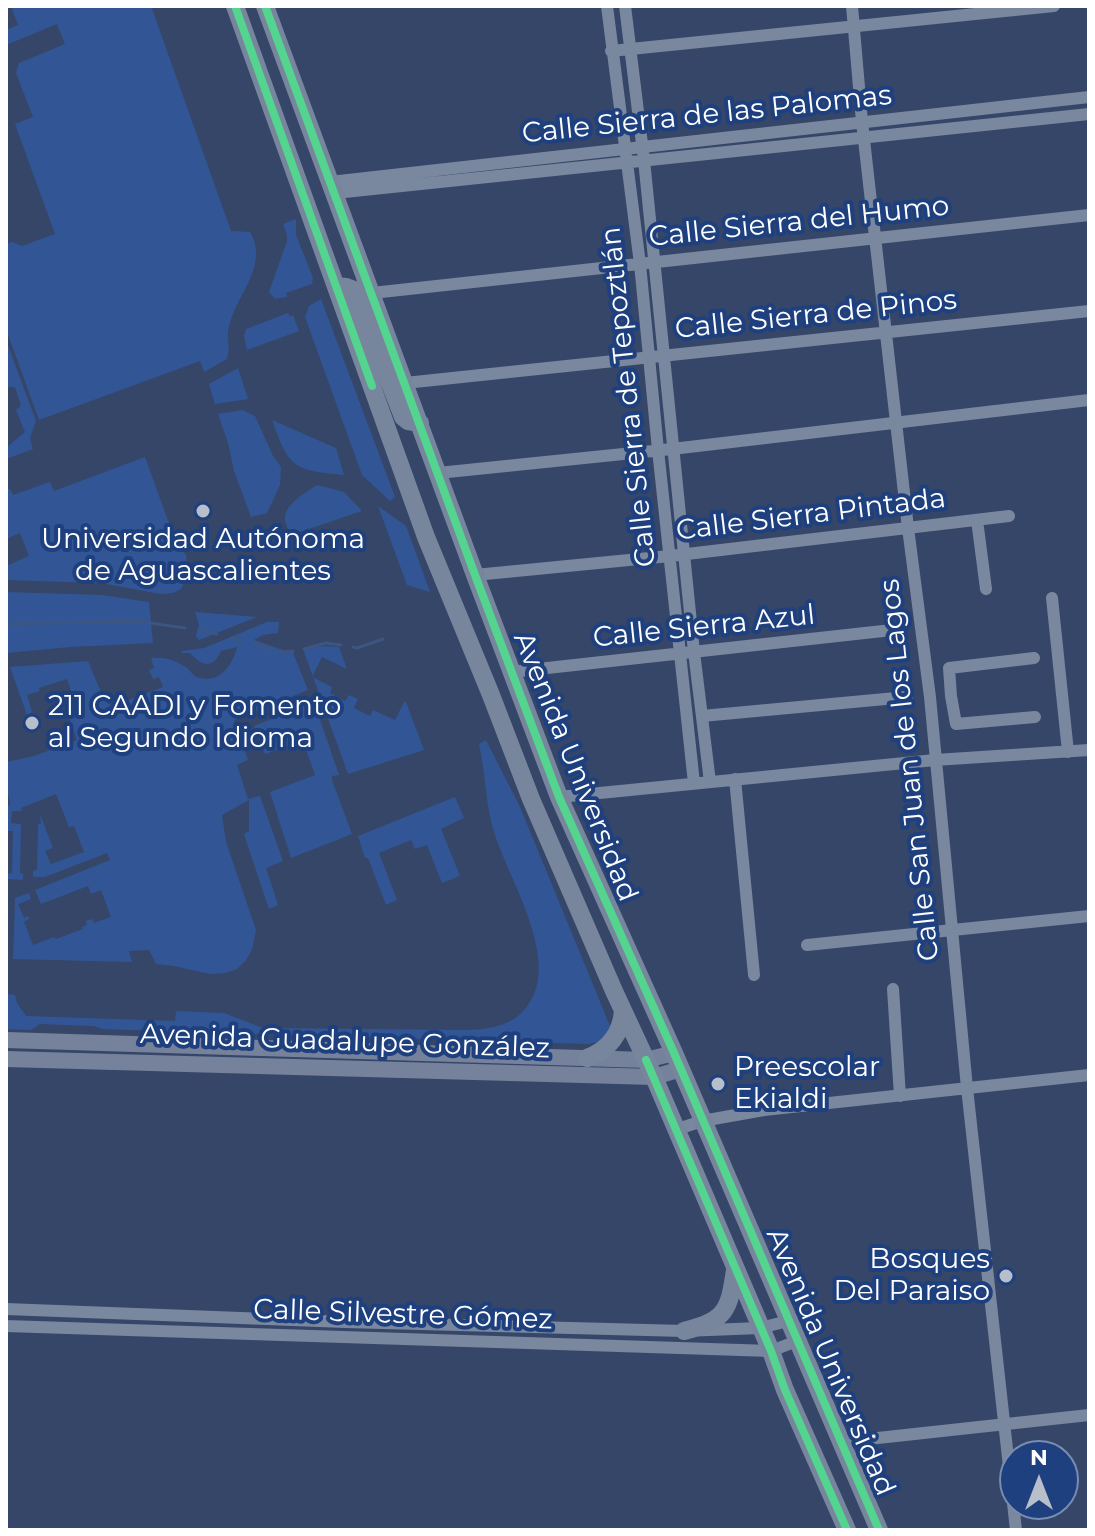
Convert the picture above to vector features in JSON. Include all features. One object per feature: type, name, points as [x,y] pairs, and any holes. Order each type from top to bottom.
[{"type":"main road","name":"Avenida Universidad","points":[[235,6],[426,537],[531,799],[650,1068],[847,1530]]},
{"type":"main road","name":"Avenida Universidad","points":[[265,6],[559,797],[677,1061],[879,1530]]},
{"type":"main road","points":[[274,114],[288,126],[313,192],[317,194],[332,187]]},
{"type":"main road","points":[[336,286],[354,290],[403,417],[420,423]]},
{"type":"main road","points":[[491,695],[506,712],[537,788],[545,795],[559,797]]},
{"type":"main road","points":[[587,1058],[601,1052],[612,1041],[620,1027],[623,1011]]},
{"type":"main road","name":"Avenida Guadalupe González","points":[[6,1040],[532,1065],[587,1058],[650,1068]]},
{"type":"main road","name":"Avenida Guadalupe González","points":[[6,1059],[650,1068],[677,1061]]},
{"type":"main road","points":[[684,1331],[705,1325],[718,1317],[730,1302],[735,1268]]},
{"type":"street","name":"Calle Sierra de Tepoztlán","points":[[607,6],[640,264],[694,783]]},
{"type":"street","name":"Calle Sierra de Tepoztlán","points":[[625,6],[710,782]]},
{"type":"street","name":"Calle San Juan de los Lagos","points":[[852,6],[875,238],[930,697],[967,1088],[1016,1530]]},
{"type":"street","points":[[611,51],[1054,6]]},
{"type":"street","name":"Calle Sierra de las Palomas","points":[[332,187],[643,153],[862,122],[1089,97]]},
{"type":"street","name":"Calle Sierra de las Palomas","points":[[643,153],[864,138],[1089,114]]},
{"type":"street","name":"Calle Sierra del Humo","points":[[372,293],[1089,215]]},
{"type":"street","name":"Calle Sierra de Pinos","points":[[405,383],[1089,311]]},
{"type":"street","points":[[438,473],[1089,400]]},
{"type":"street","name":"Calle Sierra Pintada","points":[[475,575],[670,556],[1009,516]]},
{"type":"street","points":[[977,520],[986,589]]},
{"type":"street","points":[[1052,598],[1068,752]]},
{"type":"street","name":"Calle Sierra Azul","points":[[511,672],[901,629]]},
{"type":"street","points":[[1034,658],[949,668],[956,724],[1035,717]]},
{"type":"street","points":[[930,697],[951,696]]},
{"type":"street","points":[[702,716],[907,697]]},
{"type":"street","points":[[931,713],[954,712]]},
{"type":"street","points":[[559,797],[935,760],[1089,750]]},
{"type":"street","points":[[735,779],[754,975]]},
{"type":"street","points":[[807,945],[1089,916]]},
{"type":"street","points":[[893,989],[900,1096]]},
{"type":"street","points":[[675,1130],[702,1121],[764,1110],[1089,1075]]},
{"type":"street","name":"Calle Silvestre Gómez","points":[[6,1309],[684,1331],[760,1328],[788,1321]]},
{"type":"street","points":[[105,1330],[106,1313]]},
{"type":"street","name":"Calle Silvestre Gómez","points":[[6,1326],[771,1351],[797,1341]]},
{"type":"street","points":[[841,1442],[1089,1415]]},
{"type":"shaded area","points":[[11,6],[151,6],[231,231],[250,232],[256,258],[231,321],[227,359],[204,372],[200,361],[39,420],[6,329],[6,244],[12,242],[22,246],[55,234],[15,124],[33,117],[16,73],[19,63],[65,44],[57,24],[6,45],[6,30],[18,25]]},
{"type":"shaded area","points":[[296,219],[296,235],[313,278],[312,284],[286,293],[287,297],[275,299],[269,292],[287,241],[283,224]]},
{"type":"shaded area","points":[[321,299],[395,497],[390,501],[362,475],[305,317],[309,306]]},
{"type":"shaded area","points":[[288,313],[290,317],[293,315],[299,331],[247,350],[246,329]]},
{"type":"shaded area","points":[[6,340],[36,421],[30,438],[33,449],[6,459],[6,448],[25,432],[16,410],[21,405],[15,387],[7,387],[6,384]]},
{"type":"shaded area","points":[[238,368],[248,399],[215,404],[209,384]]},
{"type":"shaded area","points":[[242,410],[255,416],[281,467],[280,485],[267,513],[251,517],[218,414]]},
{"type":"shaded area","points":[[272,420],[336,448],[344,475],[314,471],[295,464],[283,448]]},
{"type":"shaded area","points":[[145,457],[174,537],[186,555],[188,575],[181,589],[161,594],[101,583],[6,580],[6,566],[29,556],[20,533],[6,539],[6,489],[10,489],[13,495],[50,482],[54,491]]},
{"type":"shaded area","points":[[317,485],[344,492],[362,511],[291,535],[285,521],[289,507]]},
{"type":"shaded area","points":[[378,506],[406,526],[430,592],[407,585]]},
{"type":"shaded area","points":[[6,592],[102,595],[149,602],[153,643],[6,653]]},
{"type":"shaded area","points":[[195,612],[257,617],[199,640],[196,636],[199,625]]},
{"type":"shaded area","points":[[267,622],[279,622],[278,633],[254,640],[286,651],[292,650],[308,690],[234,720],[248,760],[237,765],[248,799],[260,796],[283,861],[266,868],[278,905],[269,909],[244,834],[249,831],[249,800],[222,815],[226,842],[256,930],[252,950],[246,960],[237,969],[210,974],[156,964],[149,950],[129,951],[132,962],[13,959],[15,898],[29,893],[31,899],[18,904],[24,918],[28,916],[29,919],[24,922],[33,945],[83,929],[86,921],[92,919],[94,923],[111,917],[101,890],[91,894],[88,886],[41,904],[35,890],[110,860],[107,853],[45,877],[33,877],[33,871],[37,870],[40,814],[53,848],[45,851],[51,864],[84,852],[74,826],[69,827],[56,794],[21,808],[22,811],[12,811],[11,823],[21,824],[20,873],[23,880],[7,879],[7,874],[12,873],[13,831],[6,831],[6,807],[10,804],[6,762],[34,756],[77,740],[66,709],[76,705],[67,679],[27,695],[32,712],[27,715],[10,667],[88,661],[103,697],[106,696],[111,707],[163,687],[159,677],[153,679],[149,670],[154,668],[151,658],[174,661],[197,677],[218,676],[228,667],[237,647],[221,651],[214,661],[207,664],[182,651],[204,648]]},
{"type":"shaded area","points":[[339,647],[347,669],[322,657],[313,676],[303,649]]},
{"type":"shaded area","points":[[313,678],[332,687],[330,693],[345,701],[349,695],[358,699],[354,708],[370,716],[373,710],[395,720],[406,702],[424,750],[348,774]]},
{"type":"shaded area","points":[[314,702],[339,775],[332,776],[332,780],[352,834],[291,858],[270,792],[315,775],[303,741],[265,754],[254,726]]},
{"type":"shaded area","points":[[486,740],[520,807],[610,1026],[610,1033],[598,1042],[102,1029],[40,1024],[31,1030],[6,1029],[6,994],[15,995],[26,1016],[175,1021],[176,1011],[224,1013],[263,1028],[469,1030],[507,1023],[525,1009],[536,991],[539,970],[530,923],[492,824],[479,744]]},
{"type":"shaded area","points":[[455,797],[464,818],[441,829],[460,876],[442,883],[427,845],[415,849],[411,840],[379,853],[397,900],[386,905],[358,836]]},
{"type":"waterway","points":[[6,624],[136,621],[185,628]]},
{"type":"waterway","points":[[201,630],[217,634]]},
{"type":"waterway","points":[[232,638],[241,640]]},
{"type":"waterway","points":[[353,647],[383,639]]},
{"type":"waterway","points":[[304,649],[326,643],[341,645]]},
{"type":"waterway","points":[[254,644],[270,649]]},
{"type":"waterway","points":[[281,652],[293,651]]},
{"type":"cycle path","points":[[235,6],[372,386]]},
{"type":"cycle path","points":[[265,6],[559,797],[674,1053],[879,1530]]},
{"type":"cycle path","points":[[646,1060],[847,1530]]},
{"type":"place","name":"Universidad Autónoma de Aguascalientes","points":[[203,511]]},
{"type":"place","name":"211 CAADI y Fomento al Segundo Idioma","points":[[32,723]]},
{"type":"place","name":"Preescolar Ekialdi","points":[[718,1084]]},
{"type":"place","name":"Bosques Del Paraiso","points":[[1006,1276]]}]
